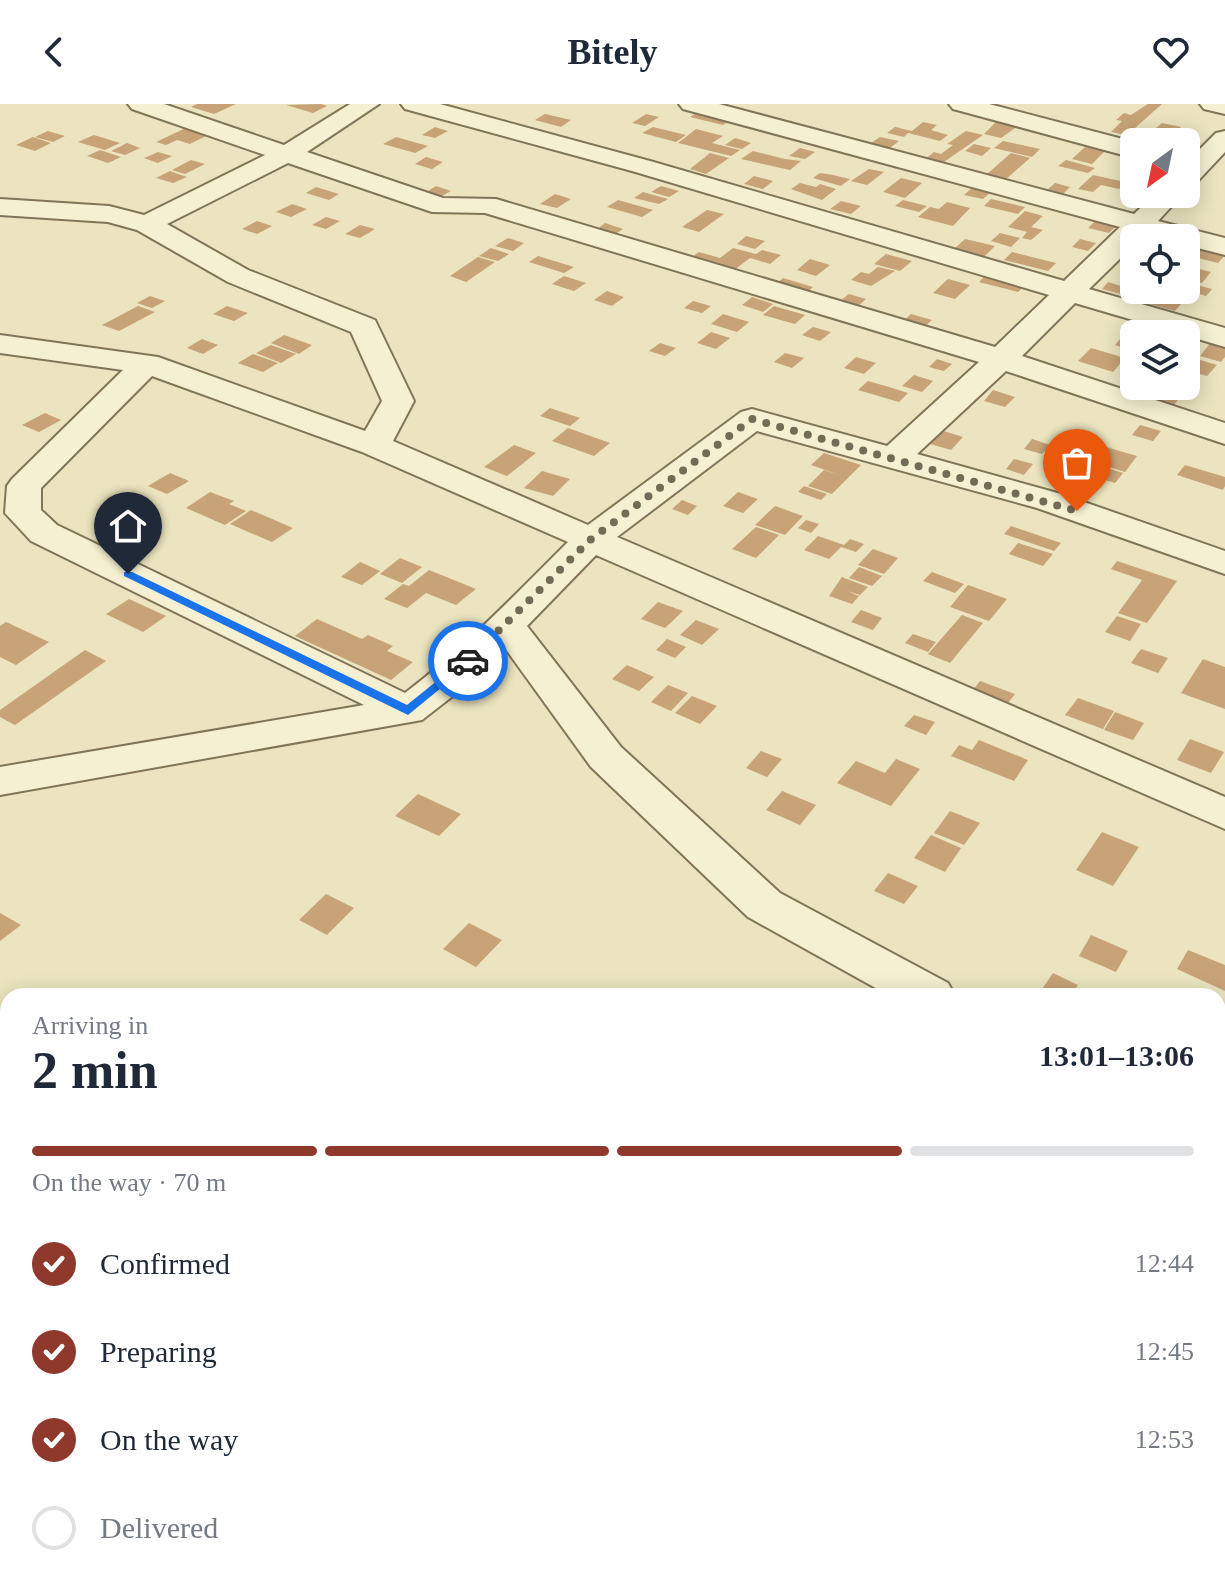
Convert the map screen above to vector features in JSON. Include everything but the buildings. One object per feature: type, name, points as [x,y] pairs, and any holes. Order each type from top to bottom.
[{"type":"street","points":[[140,104],[290,152],[365,182],[441,206],[487,205],[1001,359],[1225,434]]},
{"type":"street","points":[[147,224],[290,152],[367,104]]},
{"type":"street","points":[[413,104],[641,166],[1225,338]]},
{"type":"street","points":[[691,104],[1139,224],[1156,208]]},
{"type":"street","points":[[961,104],[1120,146]]},
{"type":"street","points":[[1212,104],[1225,107]]},
{"type":"street","points":[[1200,160],[1225,138]]},
{"type":"street","points":[[1200,172],[1225,175]]},
{"type":"street","points":[[0,207],[109,214],[147,224],[238,276],[364,326],[398,401],[374,445]]},
{"type":"street","points":[[1200,240],[1225,247]]},
{"type":"street","points":[[894,457],[1001,359],[1120,243]]},
{"type":"street","points":[[0,344],[147,364],[374,445],[1225,814]]},
{"type":"street","points":[[147,364],[24,486],[23,513],[44,533],[408,711]]},
{"type":"street","points":[[0,781],[408,711],[453,676],[590,540],[752,419],[1049,501],[1225,563]]},
{"type":"street","points":[[507,625],[606,757],[764,905],[916,988]]},
{"type":"way so far","points":[[468,661],[590,540],[752,419],[1077,511]]},
{"type":"route","points":[[128,574],[408,711],[468,661]]}]
